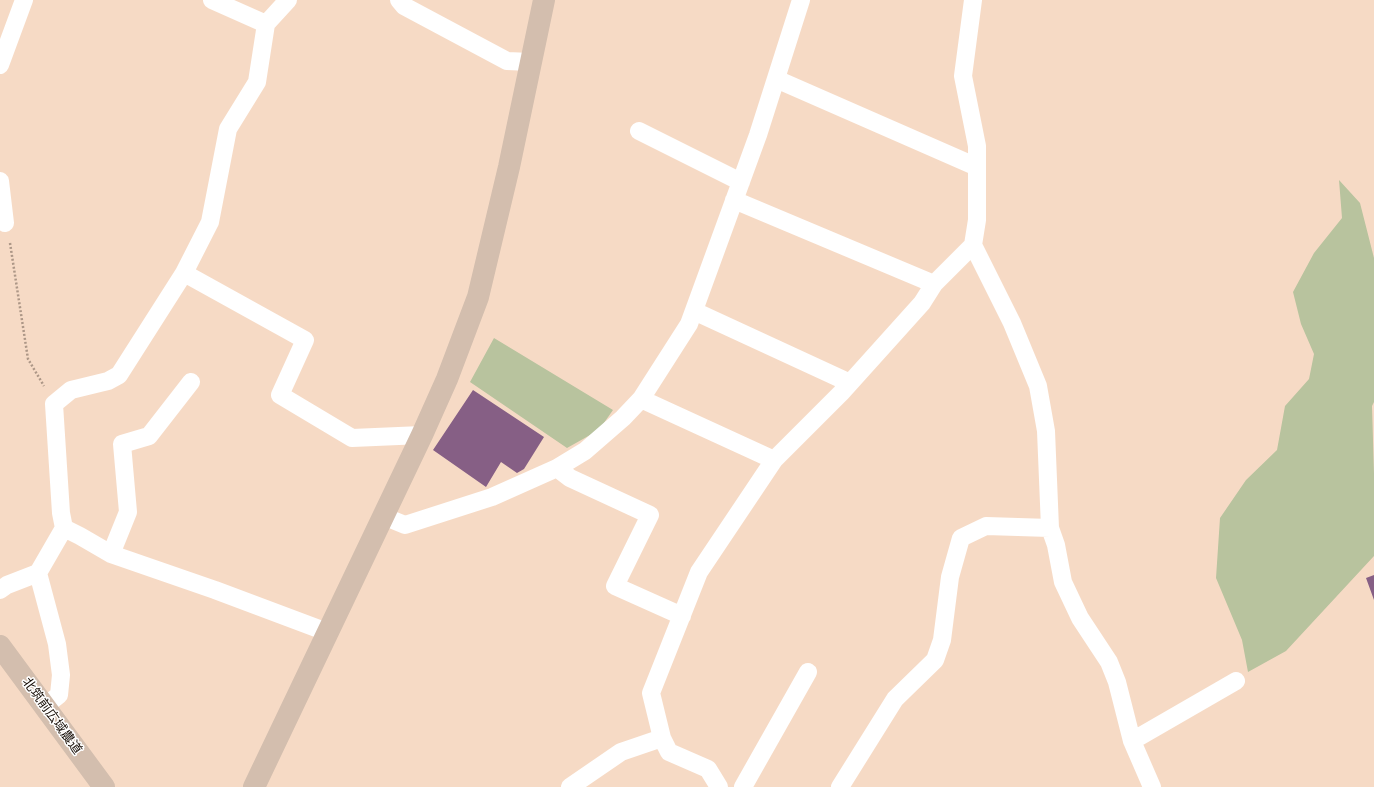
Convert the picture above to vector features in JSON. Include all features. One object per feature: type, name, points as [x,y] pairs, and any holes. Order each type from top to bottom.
[{"type":"street","points":[[0,65],[24,0]]},
{"type":"street","points":[[212,0],[266,24]]},
{"type":"street","points":[[0,590],[7,585],[38,573],[64,528],[61,512],[54,404],[71,390],[108,381],[118,375],[184,273],[210,222],[228,129],[257,82],[266,24],[288,0]]},
{"type":"street","points":[[399,0],[404,6],[507,61],[531,62]]},
{"type":"street","points":[[254,787],[422,435],[447,379],[478,297],[509,167],[544,0]]},
{"type":"street","points":[[383,516],[405,525],[492,497],[557,468],[585,451],[623,418],[641,399],[690,324],[758,135],[801,0]]},
{"type":"street","points":[[973,0],[963,76],[977,146],[977,220],[973,245],[1012,323],[1038,386],[1046,431],[1050,528],[1056,545],[1063,582],[1080,618],[1109,662],[1117,682],[1132,741],[1152,787]]},
{"type":"street","points":[[776,80],[976,167]]},
{"type":"street","points":[[639,131],[741,182]]},
{"type":"street","points":[[0,182],[5,223]]},
{"type":"street","points":[[734,200],[934,284]]},
{"type":"street","points":[[719,787],[708,769],[669,752],[662,738],[651,693],[699,572],[774,460],[850,383],[922,303],[934,284],[973,245]]},
{"type":"street","points":[[184,273],[305,340],[280,394],[352,438],[422,435]]},
{"type":"street","points":[[694,311],[850,383]]},
{"type":"street","points":[[111,554],[128,512],[122,444],[149,436],[191,382]]},
{"type":"street","points":[[641,399],[774,460]]},
{"type":"street","points":[[557,468],[570,478],[650,515],[615,586],[682,616]]},
{"type":"street","points":[[840,787],[895,699],[935,660],[942,640],[950,577],[961,538],[986,526],[1050,528]]},
{"type":"street","points":[[64,528],[111,554],[215,590],[327,632]]},
{"type":"street","points":[[38,573],[57,644],[61,675],[59,695],[45,706]]},
{"type":"street","name":"北筑前広域農道","points":[[0,646],[104,787]]},
{"type":"street","points":[[744,787],[808,672]]},
{"type":"street","points":[[1132,741],[1236,682]]},
{"type":"street","points":[[570,787],[621,752],[662,738]]},
{"type":"path","points":[[5,223],[12,255],[28,359],[54,404]]},
{"type":"green space","points":[[1339,180],[1360,203],[1374,258],[1374,402],[1372,406],[1374,556],[1286,651],[1248,672],[1242,640],[1216,578],[1220,518],[1246,480],[1277,450],[1285,406],[1309,379],[1314,354],[1301,324],[1293,292],[1314,253],[1342,218]]},
{"type":"green space","points":[[494,338],[613,410],[599,430],[567,448],[470,382]]},
{"type":"building","points":[[473,390],[544,437],[524,469],[517,473],[501,462],[486,487],[433,450]]},
{"type":"building","points":[[1374,575],[1374,600],[1366,578]]}]
